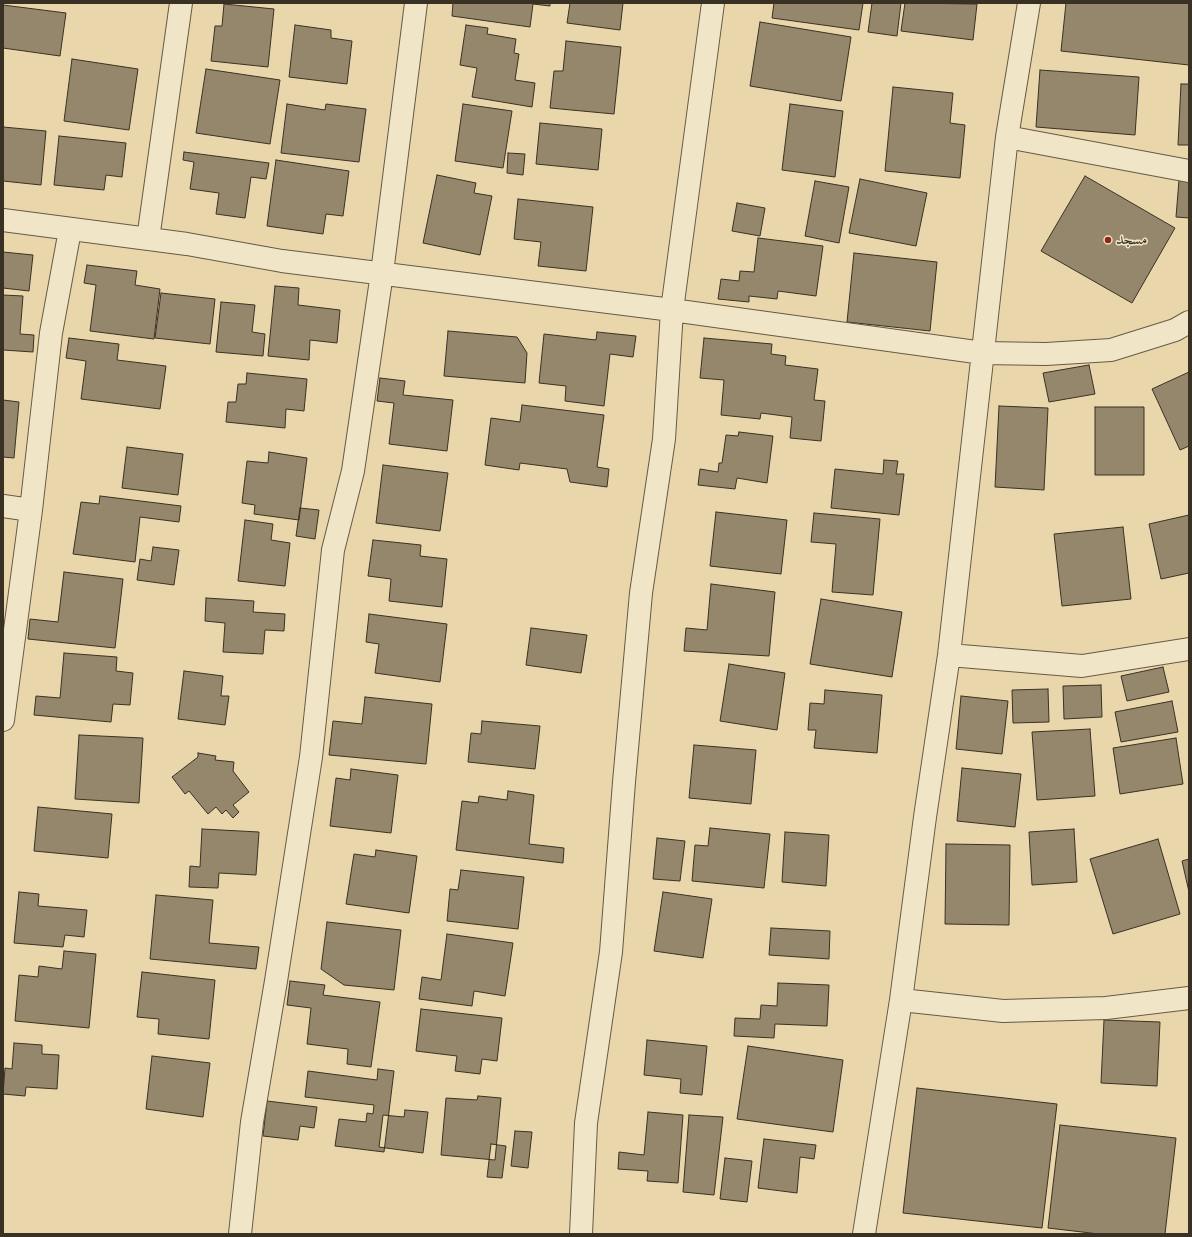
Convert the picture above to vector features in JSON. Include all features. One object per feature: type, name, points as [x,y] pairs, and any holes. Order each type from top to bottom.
[{"type":"street","points":[[148,239],[180,3]]},
{"type":"street","points":[[240,1234],[252,1122],[276,981],[310,757],[333,550],[353,471],[382,273],[416,3]]},
{"type":"street","points":[[581,1234],[586,1123],[611,952],[624,782],[641,593],[664,439],[672,310],[713,3]]},
{"type":"street","points":[[864,1234],[901,1000],[925,817],[949,655],[1007,137],[1029,3]]},
{"type":"street","points":[[1007,137],[1189,171]]},
{"type":"street","points":[[3,220],[70,230],[187,244],[282,261],[672,310],[983,353],[1046,354],[1111,350],[1175,330],[1189,322]]},
{"type":"street","points":[[3,720],[31,510],[51,333],[70,230]]},
{"type":"street","points":[[3,506],[31,510]]},
{"type":"street","points":[[949,655],[1082,666],[1189,649]]},
{"type":"street","points":[[901,1000],[1003,1011],[1106,1008],[1189,998]]},
{"type":"building","points":[[453,3],[550,3],[550,6],[533,4],[530,27],[452,16]]},
{"type":"building","points":[[570,3],[623,3],[620,30],[567,23]]},
{"type":"building","points":[[774,3],[863,3],[859,30],[772,18]]},
{"type":"building","points":[[872,3],[901,3],[897,36],[868,32]]},
{"type":"building","points":[[905,3],[977,4],[973,40],[901,31]]},
{"type":"building","points":[[1066,3],[1189,3],[1189,65],[1061,51]]},
{"type":"building","points":[[224,4],[274,9],[268,67],[211,61],[215,26],[222,26]]},
{"type":"building","points":[[3,5],[66,13],[60,56],[3,48]]},
{"type":"building","points":[[760,22],[851,37],[841,101],[750,86]]},
{"type":"building","points":[[295,25],[331,30],[331,38],[352,41],[347,84],[289,77]]},
{"type":"building","points":[[466,25],[488,28],[487,34],[516,39],[514,53],[519,54],[515,80],[535,83],[532,107],[472,97],[477,68],[460,65]]},
{"type":"building","points":[[566,41],[621,47],[614,114],[550,108],[554,71],[563,71]]},
{"type":"building","points":[[72,59],[138,69],[129,130],[64,121]]},
{"type":"building","points":[[206,69],[280,80],[270,144],[196,133]]},
{"type":"building","points":[[1040,70],[1139,77],[1135,135],[1036,127]]},
{"type":"building","points":[[1181,84],[1189,84],[1189,145],[1178,145]]},
{"type":"building","points":[[893,87],[953,93],[950,123],[965,125],[960,178],[885,171]]},
{"type":"building","points":[[287,104],[325,110],[326,104],[366,109],[359,162],[281,153]]},
{"type":"building","points":[[463,104],[512,111],[503,168],[455,161]]},
{"type":"building","points":[[790,104],[843,111],[835,177],[782,170]]},
{"type":"building","points":[[540,123],[602,129],[598,170],[536,164]]},
{"type":"building","points":[[3,127],[46,131],[41,185],[3,181]]},
{"type":"building","points":[[59,136],[126,143],[122,177],[106,175],[104,190],[54,185]]},
{"type":"building","points":[[184,152],[269,163],[266,179],[251,177],[245,218],[216,214],[219,193],[190,189],[194,162],[183,160]]},
{"type":"building","points":[[508,153],[525,154],[523,175],[507,173]]},
{"type":"building","points":[[276,160],[349,171],[343,216],[326,214],[323,234],[267,226]]},
{"type":"building","points":[[437,175],[476,183],[474,193],[492,196],[480,255],[423,243]]},
{"type":"building","name":"مسجد","points":[[1085,176],[1175,228],[1132,303],[1041,251]]},
{"type":"building","points":[[860,179],[927,193],[916,246],[849,233]]},
{"type":"building","points":[[1179,180],[1189,181],[1189,218],[1176,217]]},
{"type":"building","points":[[815,181],[849,187],[839,243],[805,236]]},
{"type":"building","points":[[518,199],[593,207],[586,271],[538,266],[541,242],[514,239]]},
{"type":"building","points":[[737,203],[765,208],[760,236],[732,231]]},
{"type":"building","points":[[758,238],[823,246],[816,296],[778,291],[777,299],[749,296],[749,302],[718,299],[721,279],[739,281],[740,271],[754,272]]},
{"type":"building","points":[[3,252],[33,255],[29,291],[3,288]]},
{"type":"building","points":[[854,253],[937,262],[930,331],[847,322]]},
{"type":"building","points":[[87,265],[137,271],[135,285],[160,289],[154,339],[90,331],[96,285],[84,283]]},
{"type":"building","points":[[275,286],[299,288],[298,305],[340,310],[337,343],[310,340],[309,360],[268,356]]},
{"type":"building","points":[[161,293],[215,299],[210,344],[155,338]]},
{"type":"building","points":[[3,295],[23,296],[20,334],[34,335],[33,352],[3,350]]},
{"type":"building","points":[[221,302],[255,305],[252,332],[265,334],[263,356],[216,352]]},
{"type":"building","points":[[448,331],[517,337],[527,353],[525,383],[444,376]]},
{"type":"building","points":[[597,332],[636,336],[633,357],[610,354],[604,406],[565,401],[566,386],[539,383],[544,334],[596,340]]},
{"type":"building","points":[[69,338],[119,344],[117,360],[166,366],[160,409],[81,399],[86,361],[66,358]]},
{"type":"building","points":[[704,338],[772,344],[771,354],[786,356],[785,365],[818,369],[814,400],[825,401],[821,441],[790,438],[792,417],[761,413],[760,419],[721,415],[724,380],[700,378]]},
{"type":"building","points":[[1089,365],[1095,394],[1049,402],[1043,373]]},
{"type":"building","points":[[1189,372],[1189,446],[1180,450],[1152,389]]},
{"type":"building","points":[[247,373],[307,379],[304,411],[286,409],[285,428],[226,422],[228,402],[236,402],[238,384],[246,384]]},
{"type":"building","points":[[380,378],[405,381],[403,395],[453,400],[447,451],[389,444],[394,403],[377,401]]},
{"type":"building","points":[[3,400],[19,402],[14,458],[3,457]]},
{"type":"building","points":[[522,405],[604,415],[597,467],[609,469],[607,487],[570,482],[567,469],[520,463],[519,470],[485,465],[491,418],[520,422]]},
{"type":"building","points":[[999,406],[1048,408],[1044,490],[995,487]]},
{"type":"building","points":[[1095,407],[1144,407],[1144,475],[1095,475]]},
{"type":"building","points":[[739,432],[773,436],[767,483],[737,478],[735,489],[698,485],[700,469],[718,472],[719,463],[722,463],[726,435],[738,436]]},
{"type":"building","points":[[127,447],[183,454],[178,495],[122,488]]},
{"type":"building","points":[[269,452],[307,458],[299,520],[254,514],[255,505],[242,503],[247,461],[268,463]]},
{"type":"building","points":[[884,460],[898,461],[896,474],[904,474],[899,515],[831,508],[835,469],[883,474]]},
{"type":"building","points":[[383,465],[448,473],[440,531],[376,523]]},
{"type":"building","points":[[100,496],[181,506],[179,522],[140,517],[135,562],[73,554],[81,502],[99,504]]},
{"type":"building","points":[[300,508],[319,510],[315,539],[296,536]]},
{"type":"building","points":[[716,512],[787,520],[781,574],[710,566]]},
{"type":"building","points":[[814,513],[880,519],[873,595],[832,592],[836,544],[811,542]]},
{"type":"building","points":[[1189,515],[1189,573],[1161,579],[1149,524]]},
{"type":"building","points":[[245,520],[273,524],[271,540],[290,543],[285,586],[238,581]]},
{"type":"building","points":[[1123,527],[1131,599],[1062,606],[1054,534]]},
{"type":"building","points":[[373,540],[421,545],[420,556],[447,559],[442,607],[389,601],[391,579],[368,576]]},
{"type":"building","points":[[153,547],[179,550],[174,585],[137,580],[140,559],[151,561]]},
{"type":"building","points":[[64,572],[123,579],[115,648],[28,639],[30,619],[58,622]]},
{"type":"building","points":[[711,584],[775,592],[769,656],[684,651],[686,628],[707,630]]},
{"type":"building","points":[[206,598],[254,601],[253,612],[285,614],[284,631],[265,630],[263,654],[223,652],[225,623],[205,621]]},
{"type":"building","points":[[821,599],[902,612],[892,677],[810,664]]},
{"type":"building","points":[[369,614],[447,624],[440,682],[375,673],[379,644],[366,642]]},
{"type":"building","points":[[531,628],[587,635],[581,673],[526,665]]},
{"type":"building","points":[[64,653],[117,657],[116,671],[133,673],[130,705],[113,704],[111,722],[34,715],[36,696],[60,698]]},
{"type":"building","points":[[729,664],[785,673],[777,730],[720,721]]},
{"type":"building","points":[[1163,667],[1169,692],[1127,701],[1121,676]]},
{"type":"building","points":[[184,671],[223,676],[221,696],[229,696],[225,725],[178,719]]},
{"type":"building","points":[[1101,685],[1102,717],[1064,719],[1063,686]]},
{"type":"building","points":[[1048,689],[1049,722],[1013,723],[1012,690]]},
{"type":"building","points":[[825,690],[882,695],[877,753],[814,748],[816,730],[808,730],[810,703],[824,704]]},
{"type":"building","points":[[961,696],[1008,701],[1002,754],[956,749]]},
{"type":"building","points":[[365,697],[432,704],[426,764],[329,755],[333,721],[362,724]]},
{"type":"building","points":[[1172,701],[1178,732],[1121,742],[1115,712]]},
{"type":"building","points":[[482,721],[540,726],[535,769],[468,762],[471,733],[481,734]]},
{"type":"building","points":[[1090,729],[1095,796],[1037,800],[1032,732]]},
{"type":"building","points":[[79,735],[143,738],[139,803],[75,799]]},
{"type":"building","points":[[1176,738],[1183,784],[1120,794],[1113,748]]},
{"type":"building","points":[[694,745],[756,750],[751,804],[689,798]]},
{"type":"building","points":[[198,753],[216,756],[215,760],[234,762],[233,771],[249,792],[233,805],[239,812],[233,818],[226,810],[222,814],[216,807],[208,814],[189,791],[185,794],[172,777],[198,757]]},
{"type":"building","points":[[962,768],[1021,774],[1015,827],[957,821]]},
{"type":"building","points":[[351,769],[398,775],[391,833],[330,826],[336,778],[350,780]]},
{"type":"building","points":[[508,791],[534,795],[529,844],[564,848],[563,863],[456,850],[462,801],[478,803],[479,796],[507,800]]},
{"type":"building","points":[[38,807],[112,814],[108,858],[34,851]]},
{"type":"building","points":[[710,828],[770,834],[764,888],[692,881],[695,845],[708,846]]},
{"type":"building","points":[[202,829],[259,832],[256,875],[219,873],[218,888],[189,887],[190,866],[200,867]]},
{"type":"building","points":[[1074,829],[1077,882],[1032,885],[1029,832]]},
{"type":"building","points":[[785,832],[829,835],[826,886],[782,882]]},
{"type":"building","points":[[657,838],[685,841],[680,881],[653,879]]},
{"type":"building","points":[[1158,839],[1180,914],[1113,934],[1090,859]]},
{"type":"building","points":[[946,844],[1010,845],[1009,925],[945,924]]},
{"type":"building","points":[[376,850],[417,856],[409,913],[346,904],[354,854],[375,857]]},
{"type":"building","points":[[1189,859],[1189,892],[1182,861]]},
{"type":"building","points":[[461,870],[524,877],[518,929],[447,921],[450,889],[458,890]]},
{"type":"building","points":[[19,892],[39,894],[38,906],[87,910],[84,937],[65,935],[63,947],[14,943]]},
{"type":"building","points":[[663,892],[712,899],[703,958],[654,951]]},
{"type":"building","points":[[156,895],[213,900],[209,943],[259,947],[256,969],[150,959]]},
{"type":"building","points":[[327,922],[401,930],[394,990],[344,985],[321,969]]},
{"type":"building","points":[[771,928],[830,931],[829,959],[769,955]]},
{"type":"building","points":[[447,934],[513,943],[505,996],[474,991],[472,1006],[419,999],[422,977],[441,980]]},
{"type":"building","points":[[64,951],[96,954],[89,1028],[15,1021],[19,975],[38,977],[39,966],[62,969]]},
{"type":"building","points":[[142,972],[215,980],[209,1039],[158,1034],[159,1019],[137,1017]]},
{"type":"building","points":[[290,981],[325,985],[323,995],[380,1002],[371,1067],[347,1064],[348,1049],[307,1044],[311,1008],[287,1005]]},
{"type":"building","points":[[778,983],[829,985],[827,1026],[775,1024],[774,1038],[734,1036],[735,1018],[760,1019],[761,1005],[777,1006]]},
{"type":"building","points":[[421,1009],[502,1018],[497,1061],[482,1059],[480,1074],[455,1071],[457,1056],[416,1051]]},
{"type":"building","points":[[1104,1020],[1160,1022],[1157,1086],[1101,1083]]},
{"type":"building","points":[[647,1040],[707,1046],[702,1095],[680,1093],[681,1079],[644,1075]]},
{"type":"building","points":[[14,1043],[42,1045],[42,1054],[59,1055],[57,1089],[26,1087],[25,1096],[3,1094],[5,1068],[12,1069]]},
{"type":"building","points":[[748,1046],[843,1060],[833,1132],[737,1119]]},
{"type":"building","points":[[152,1056],[210,1063],[203,1117],[146,1109]]},
{"type":"building","points":[[378,1069],[394,1071],[384,1152],[335,1146],[339,1119],[366,1122],[367,1113],[373,1114],[374,1105],[305,1097],[308,1071],[377,1080]]},
{"type":"building","points":[[917,1088],[1057,1104],[1042,1228],[903,1213]]},
{"type":"building","points":[[478,1096],[501,1098],[495,1160],[441,1155],[446,1098],[477,1100]]},
{"type":"building","points":[[267,1101],[317,1107],[314,1128],[300,1126],[298,1140],[263,1136]]},
{"type":"building","points":[[405,1110],[428,1112],[423,1153],[379,1147],[383,1115],[404,1117]]},
{"type":"building","points":[[648,1112],[683,1115],[678,1183],[647,1181],[648,1171],[618,1169],[619,1152],[644,1155]]},
{"type":"building","points":[[689,1115],[723,1117],[714,1195],[683,1192]]},
{"type":"building","points":[[1060,1125],[1176,1138],[1165,1234],[1099,1234],[1048,1228]]},
{"type":"building","points":[[515,1131],[532,1132],[528,1168],[511,1166]]},
{"type":"building","points":[[764,1139],[816,1145],[814,1159],[800,1157],[797,1193],[758,1188]]},
{"type":"building","points":[[491,1144],[506,1146],[502,1178],[487,1177]]},
{"type":"building","points":[[725,1158],[752,1161],[747,1202],[720,1199]]},
{"type":"place","name":"مسجد","points":[[1108,240]]}]
